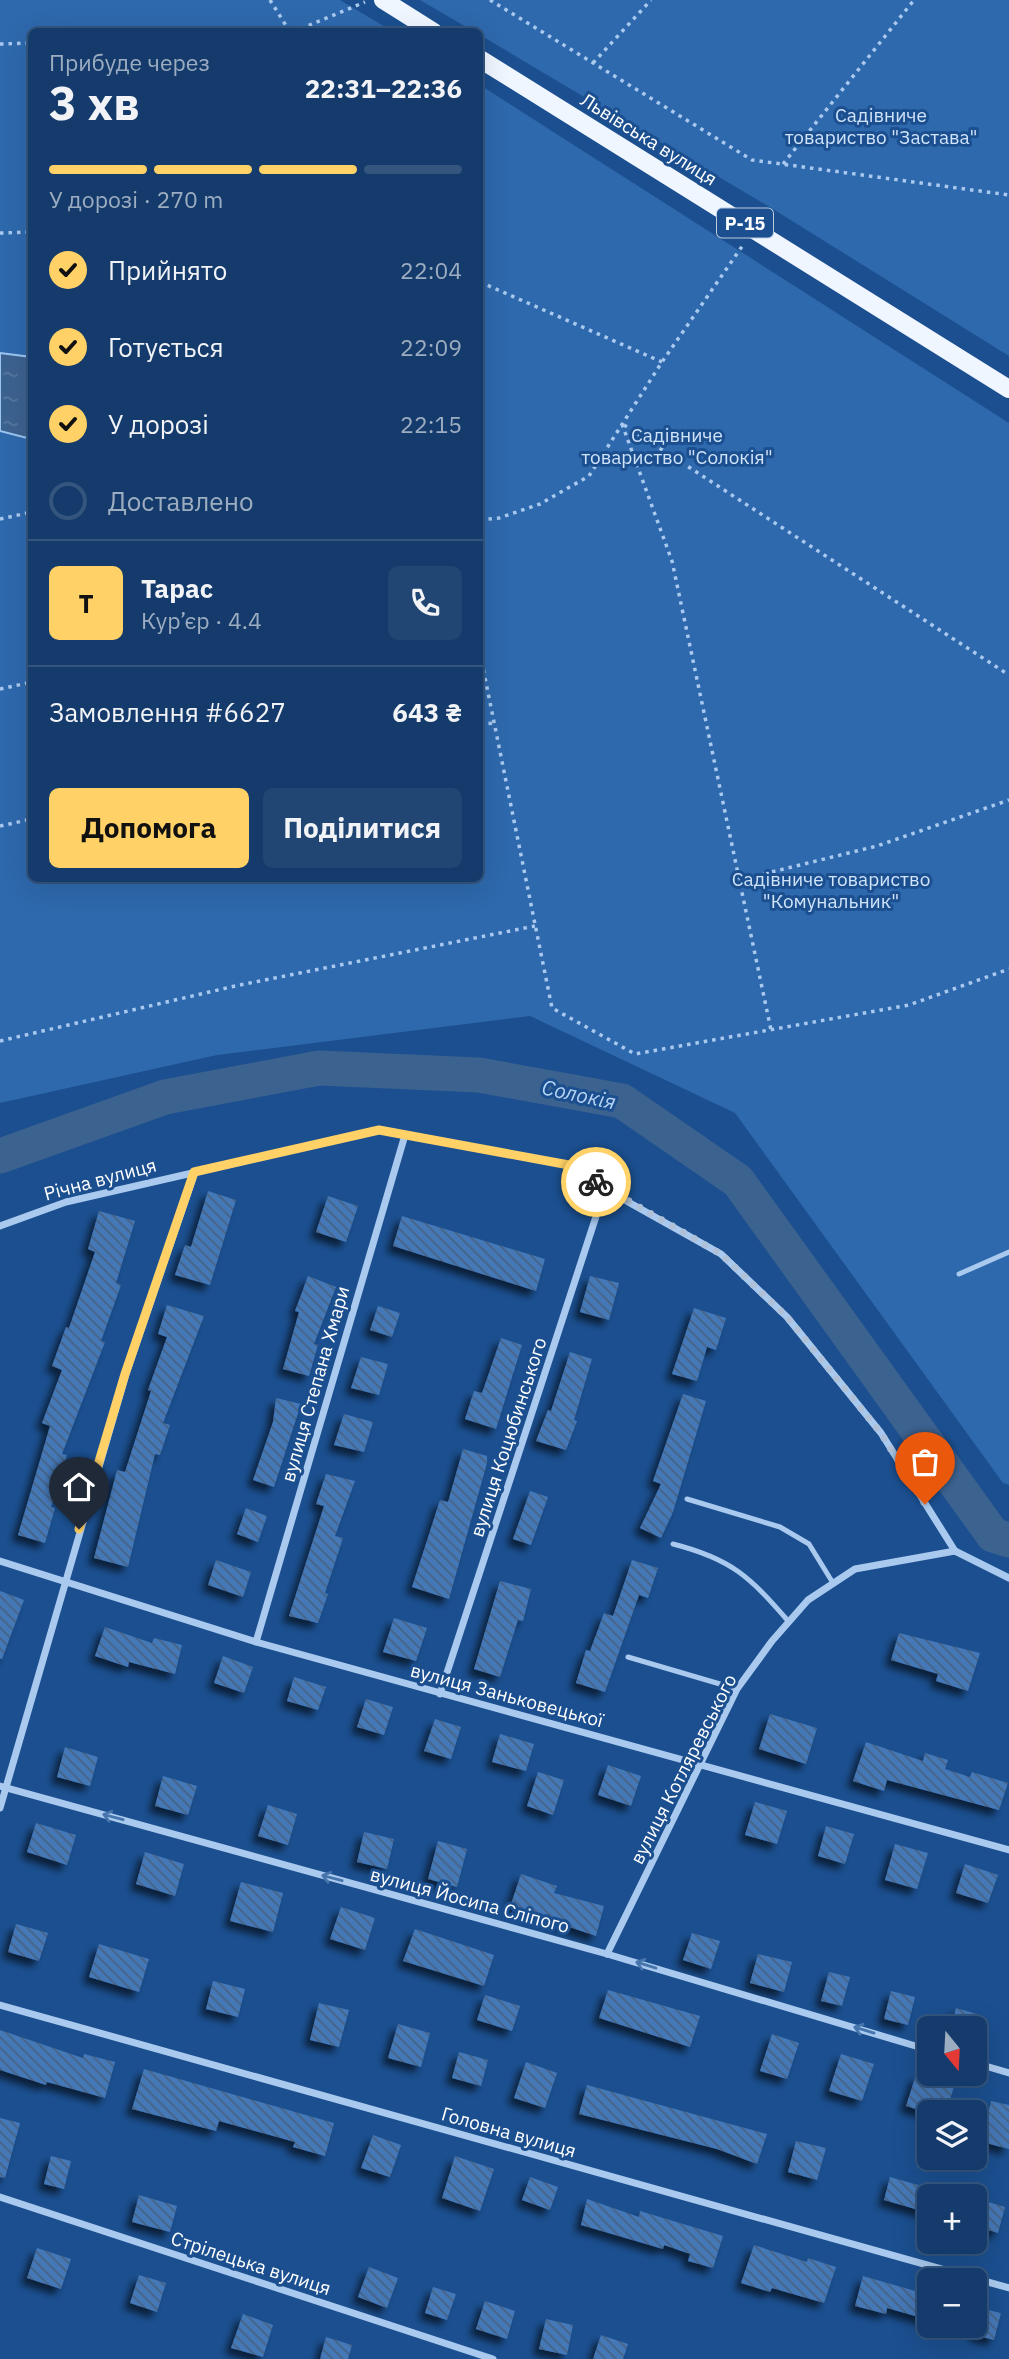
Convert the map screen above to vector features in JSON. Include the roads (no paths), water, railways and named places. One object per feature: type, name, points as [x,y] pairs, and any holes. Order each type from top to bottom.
[{"type":"main road","points":[[383,0],[428,28]]},
{"type":"main road","name":"Львівська вулиця","points":[[483,62],[1009,388]]},
{"type":"street","name":"Річна вулиця","points":[[0,1226],[66,1202],[379,1130],[580,1167],[605,1189],[721,1254],[787,1317],[881,1433],[955,1551]]},
{"type":"street","name":"вулиця Степана Хмари","points":[[256,1642],[405,1135]]},
{"type":"street","points":[[0,1808],[3,1787],[125,1374],[194,1172]]},
{"type":"street","name":"вулиця Коцюбинського","points":[[440,1694],[605,1189]]},
{"type":"street","points":[[955,1551],[1009,1578]]},
{"type":"street","name":"вулиця Котляревського","points":[[607,1954],[737,1689],[789,1622],[808,1600],[855,1569],[955,1551]]},
{"type":"street","name":"вулиця Заньковецької","points":[[0,1561],[256,1642],[702,1763],[1009,1850]]},
{"type":"street","name":"вулиця Йосипа Сліпого","points":[[3,1787],[607,1954],[917,2046]]},
{"type":"street","name":"Головна вулиця","points":[[0,2006],[1009,2288]]},
{"type":"street","points":[[987,2067],[1009,2073]]},
{"type":"street","name":"Стрілецька вулиця","points":[[0,2197],[493,2359]]},
{"type":"lane","points":[[959,1274],[1009,1252]]},
{"type":"lane","points":[[687,1499],[780,1527],[809,1544],[833,1583]]},
{"type":"lane","points":[[673,1544],[707,1553],[753,1581],[789,1622]]},
{"type":"lane","points":[[628,1657],[737,1689]]},
{"type":"water","points":[[0,353],[28,357],[28,438],[0,431]]},
{"type":"waterway","name":"Солокія","points":[[0,1156],[165,1097],[319,1068],[479,1075],[622,1101],[738,1181],[993,1535],[1009,1540]]},
{"type":"park label","name":"Садівниче товариство \"Застава\"","points":[[881,126]]},
{"type":"park label","name":"Садівниче товариство \"Солокія\"","points":[[677,446]]},
{"type":"park label","name":"Садівниче товариство \"Комунальник\"","points":[[831,890]]}]
